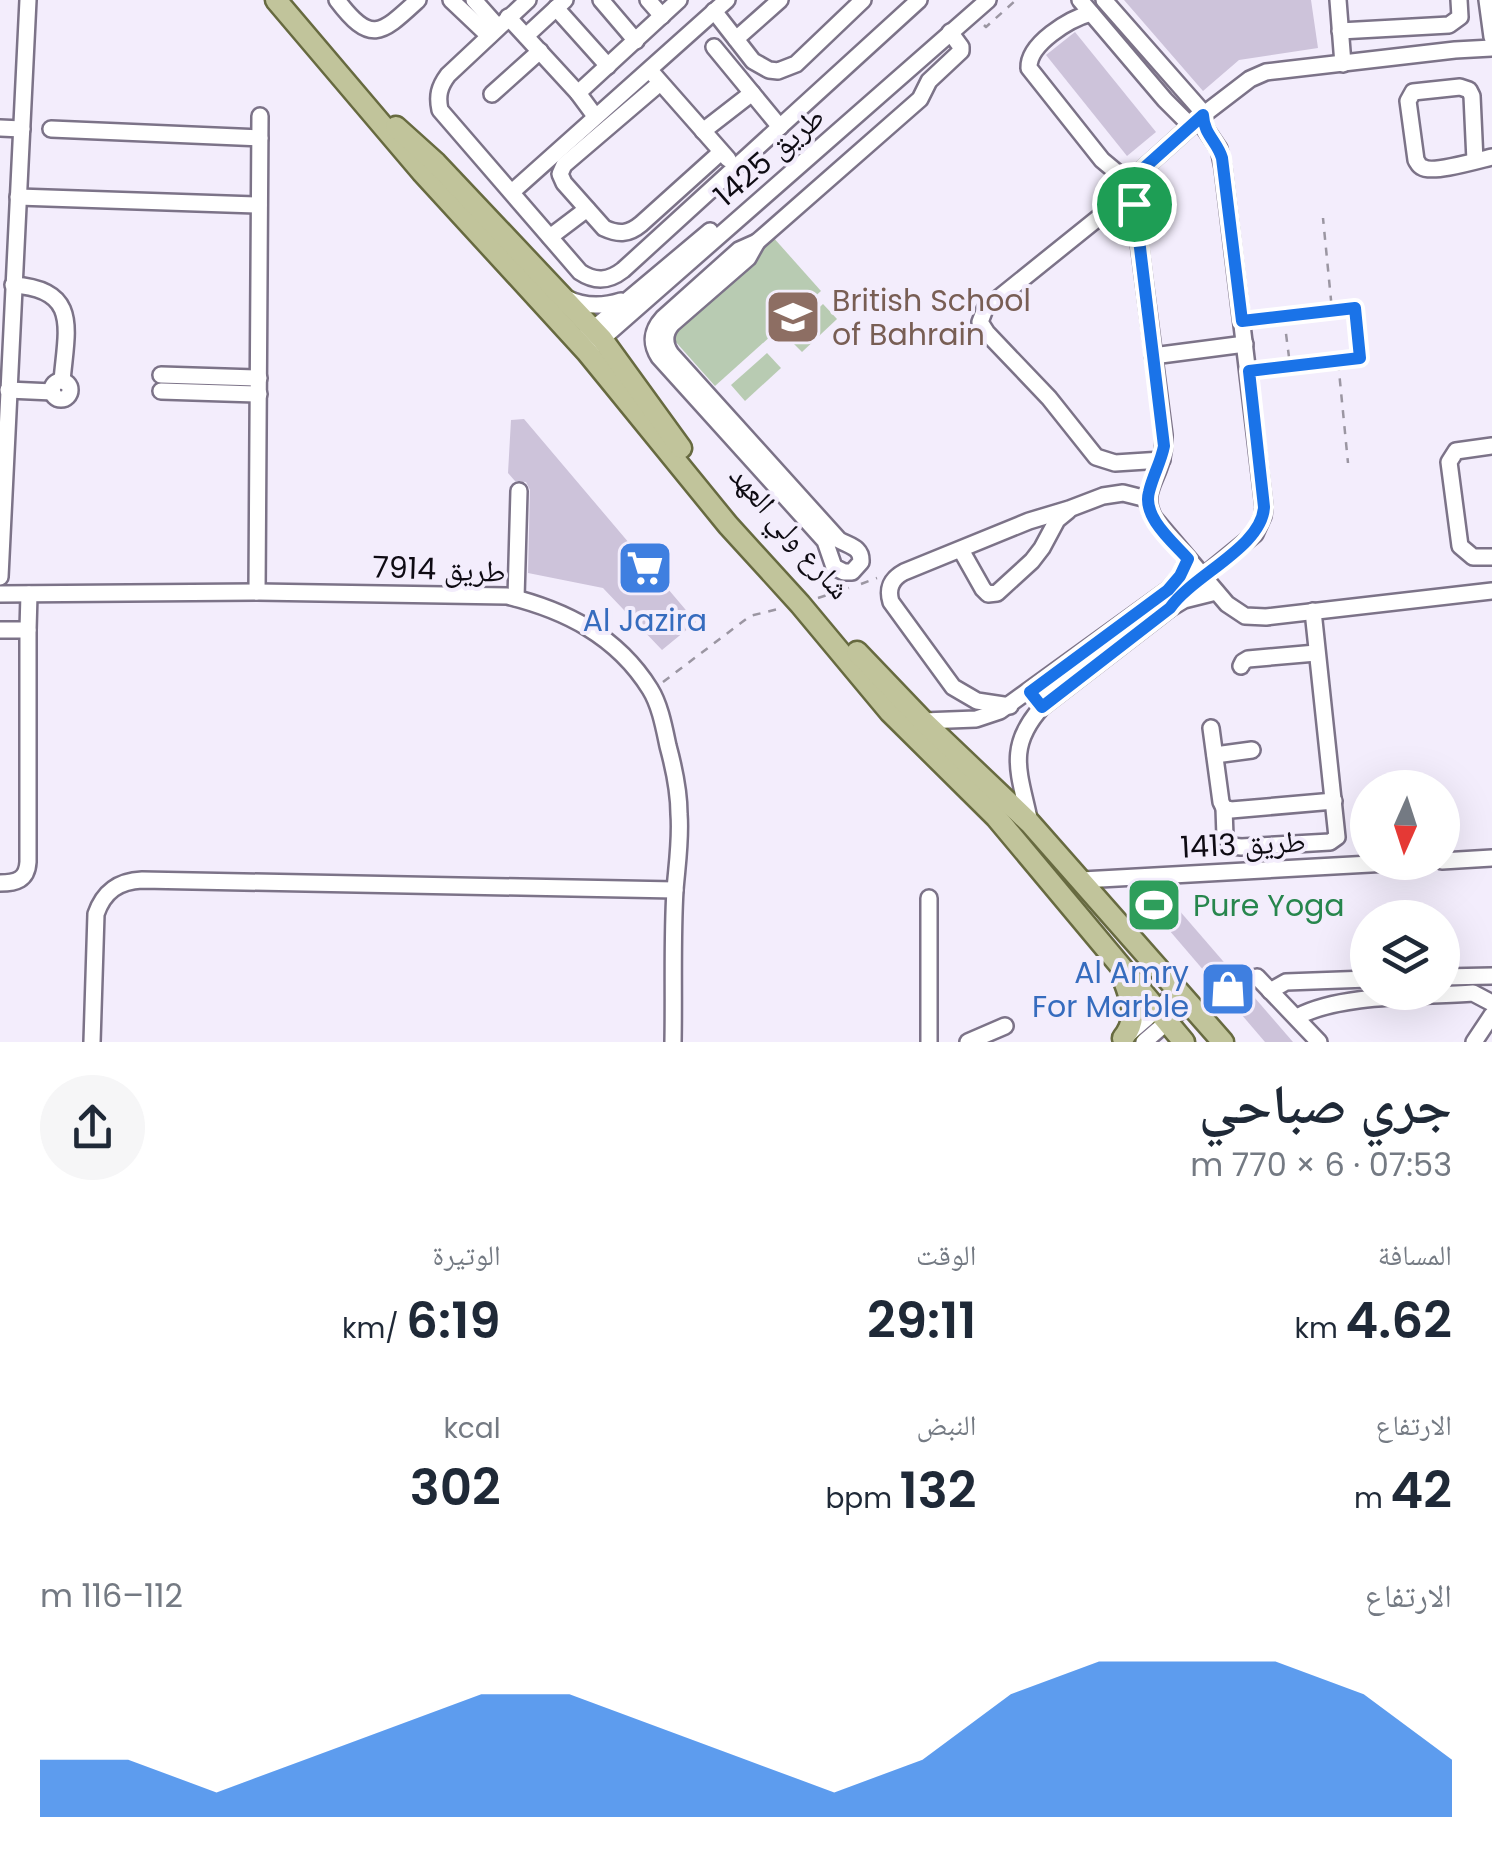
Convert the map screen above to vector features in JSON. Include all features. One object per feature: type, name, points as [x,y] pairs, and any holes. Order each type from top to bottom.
[{"type":"main road","name":"شارع ولي العهد","points":[[276,0],[422,172],[590,341],[829,631],[1030,822],[1222,1042]]},
{"type":"main road","name":"شارع ولي العهد","points":[[366,106],[436,162],[561,296],[590,341]]},
{"type":"main road","name":"شارع ولي العهد","points":[[829,631],[890,712],[996,818],[1184,1042]]},
{"type":"main road","points":[[1119,966],[1133,1004],[1128,1041]]},
{"type":"street","points":[[0,577],[13,286],[7,259],[18,197],[28,0]]},
{"type":"street","points":[[338,0],[357,25],[376,30],[394,22],[418,0]]},
{"type":"street","points":[[452,0],[498,27],[526,36],[595,116]]},
{"type":"street","points":[[474,0],[498,27]]},
{"type":"street","points":[[528,0],[448,75],[440,85],[440,110],[580,272],[607,279],[623,270],[919,0]]},
{"type":"street","points":[[600,0],[636,41]]},
{"type":"street","points":[[648,0],[662,16]]},
{"type":"street","points":[[578,93],[679,0]]},
{"type":"street","points":[[512,192],[727,0]]},
{"type":"street","points":[[736,40],[780,0]]},
{"type":"street","points":[[714,11],[760,67],[788,69],[863,0]]},
{"type":"street","name":"طريق 1425","points":[[774,182],[972,0]]},
{"type":"street","name":"طريق 1425","points":[[590,341],[988,0]]},
{"type":"street","points":[[1104,0],[1219,149],[1249,371],[1263,516],[1255,534],[1180,595],[1170,608]]},
{"type":"street","points":[[1338,0],[1343,64]]},
{"type":"street","points":[[1340,31],[1449,25],[1460,17],[1459,0]]},
{"type":"street","points":[[1487,0],[1492,37]]},
{"type":"street","points":[[526,36],[561,4],[608,66]]},
{"type":"street","points":[[1135,185],[1102,160],[1029,68],[1028,58],[1033,51],[1086,6],[1165,100],[1176,140]]},
{"type":"street","points":[[836,546],[666,344],[666,333],[748,258],[757,242],[920,99],[928,80],[961,51],[950,32]]},
{"type":"street","points":[[714,47],[780,126]]},
{"type":"street","points":[[1162,460],[1115,463],[1096,457],[1049,398],[987,333],[980,322],[986,309],[1135,185],[1144,168],[1250,79],[1266,72],[1492,48]]},
{"type":"street","points":[[492,94],[540,51]]},
{"type":"street","points":[[648,69],[735,166]]},
{"type":"street","points":[[660,82],[561,169],[564,183],[604,228],[624,233],[633,230],[721,152]]},
{"type":"street","points":[[1460,87],[1469,90],[1484,159],[1430,170],[1418,164],[1408,101],[1413,92],[1460,87]]},
{"type":"street","points":[[703,131],[752,93]]},
{"type":"street","points":[[1165,100],[1197,120]]},
{"type":"street","points":[[257,592],[260,116]]},
{"type":"street","points":[[0,128],[22,130]]},
{"type":"street","points":[[51,129],[260,138]]},
{"type":"street","points":[[774,182],[795,208]]},
{"type":"street","points":[[1135,185],[1164,435],[1162,460],[1147,499],[1154,518],[1226,604],[1245,616],[1266,617],[1492,590]]},
{"type":"street","points":[[18,197],[258,206]]},
{"type":"street","points":[[753,200],[775,226]]},
{"type":"street","name":"طريق 1425","points":[[590,341],[629,297],[753,200]]},
{"type":"street","points":[[550,237],[587,209]]},
{"type":"street","points":[[8,390],[57,386],[67,326],[58,301],[33,287],[13,286]]},
{"type":"street","points":[[561,296],[587,305],[616,303],[629,297]]},
{"type":"street","points":[[1153,356],[1245,344]]},
{"type":"street","points":[[161,383],[259,386]]},
{"type":"street","points":[[1492,446],[1456,451],[1450,462],[1460,546],[1473,557],[1492,558]]},
{"type":"street","points":[[516,598],[520,491]]},
{"type":"street","points":[[1010,706],[977,701],[953,688],[891,602],[890,588],[898,576],[1030,521],[1113,494],[1147,499]]},
{"type":"street","points":[[961,550],[982,590],[994,594],[1032,560],[1069,509]]},
{"type":"street","points":[[1030,521],[1040,529],[1046,542]]},
{"type":"street","points":[[923,721],[976,719],[1010,706],[1168,590],[1188,559]]},
{"type":"street","points":[[1030,822],[1017,765],[1019,743],[1027,723],[1042,707],[1170,608],[1216,592]]},
{"type":"street","name":"طريق 7914","points":[[0,594],[488,595],[538,603],[573,618],[608,642],[651,691],[674,768],[680,813],[673,1042]]},
{"type":"street","points":[[0,883],[18,881],[28,867],[28,594]]},
{"type":"street","points":[[1211,728],[1225,837],[1232,846],[1333,841],[1338,835],[1313,611]]},
{"type":"street","points":[[0,630],[28,630]]},
{"type":"street","points":[[1242,666],[1248,659],[1316,653]]},
{"type":"street","points":[[1030,692],[1042,707]]},
{"type":"street","points":[[1215,755],[1252,750]]},
{"type":"street","points":[[1224,808],[1334,801]]},
{"type":"street","points":[[1460,859],[1492,858]]},
{"type":"street","name":"طريق 1413","points":[[1082,880],[1350,865]]},
{"type":"street","points":[[92,1042],[96,914],[106,895],[122,883],[142,880],[675,890]]},
{"type":"street","points":[[929,898],[929,1042]]},
{"type":"street","points":[[1460,977],[1492,976]]},
{"type":"street","points":[[1257,977],[1319,1042]]},
{"type":"street","points":[[1270,991],[1286,982],[1350,980]]},
{"type":"street","points":[[1297,1017],[1338,1002],[1473,993],[1492,1003]]},
{"type":"street","points":[[1128,1041],[1184,997]]},
{"type":"street","points":[[1474,1042],[1492,1016]]},
{"type":"street","points":[[968,1042],[1005,1026]]},
{"type":"path","points":[[1322,218],[1332,310]]},
{"type":"path","points":[[1242,321],[1355,308],[1360,358],[1249,371]]},
{"type":"path","points":[[1284,315],[1290,366]]},
{"type":"path","points":[[1338,361],[1348,464]]},
{"type":"path","points":[[651,691],[750,616],[804,603],[877,578]]},
{"type":"green space","points":[[772,236],[821,291],[715,386],[666,331]]},
{"type":"green space","points":[[823,304],[837,319],[802,352],[787,337]]},
{"type":"green space","points":[[767,353],[781,368],[745,401],[731,385]]},
{"type":"building","points":[[1124,0],[1311,0],[1318,48],[1239,60],[1203,91]]},
{"type":"building","points":[[1075,32],[1156,132],[1127,156],[1046,55]]},
{"type":"building","points":[[524,419],[696,622],[662,650],[603,588],[528,573],[530,490],[526,482],[515,481],[508,473],[511,420]]},
{"type":"building","points":[[1159,887],[1293,1042],[1265,1042],[1133,888]]},
{"type":"place","name":"British School of Bahrain","points":[[793,317]]},
{"type":"place","name":"Al Jazira","points":[[645,568]]},
{"type":"place","name":"Pure Yoga","points":[[1154,905]]},
{"type":"place","name":"Al Amry For Marble","points":[[1228,989]]},
{"type":"route","points":[[1203,115],[1206,132],[1222,158],[1242,321],[1355,308],[1360,358],[1249,371],[1264,507],[1260,526],[1170,608],[1042,707],[1030,692],[1168,590],[1188,559],[1154,518],[1147,499],[1164,446],[1134,204],[1133,190],[1144,168],[1203,115]]}]
